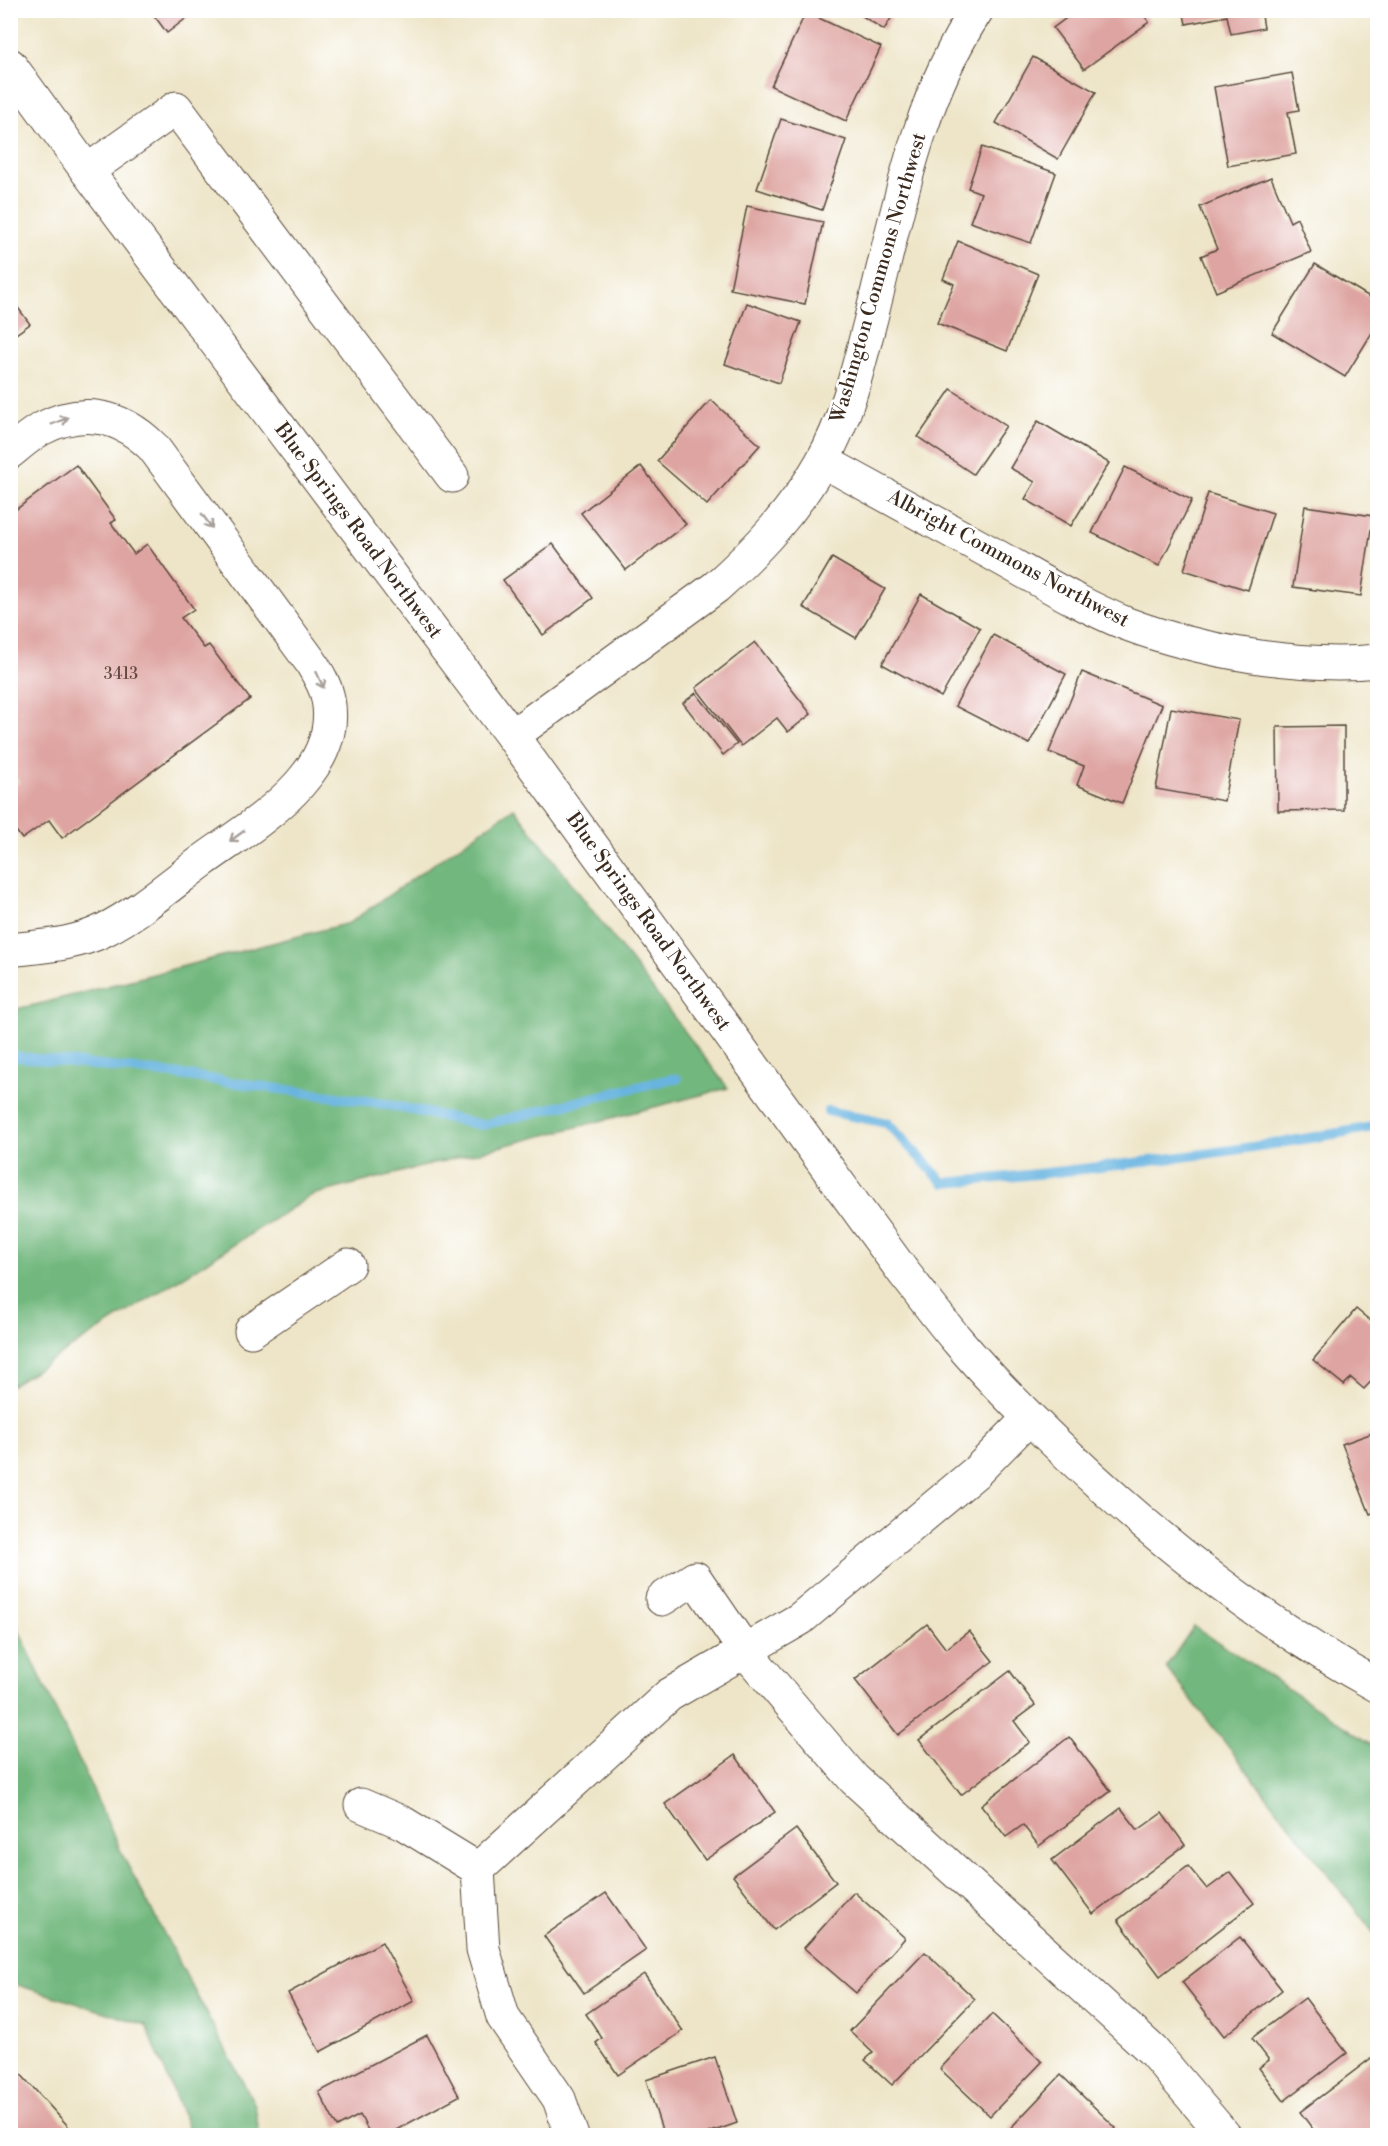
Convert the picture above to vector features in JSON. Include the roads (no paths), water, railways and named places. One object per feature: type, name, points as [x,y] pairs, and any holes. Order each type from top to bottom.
[{"type":"street","name":"Washington Commons Northwest","points":[[512,736],[716,587],[775,529],[801,496],[823,461],[843,413],[862,354],[907,177],[938,80],[977,10]]},
{"type":"street","name":"Blue Springs Road Northwest","points":[[10,65],[87,171],[512,736],[904,1273],[958,1341],[1029,1418],[1098,1483],[1206,1574],[1272,1622],[1339,1665],[1377,1686]]},
{"type":"street","points":[[87,171],[176,108],[452,476]]},
{"type":"street","points":[[10,452],[40,429],[70,417],[98,417],[123,423],[138,432],[153,447],[311,662],[321,679],[328,699],[329,719],[325,741],[315,763],[301,784],[279,805],[142,905],[103,930],[65,944],[10,950]]},
{"type":"street","name":"Albright Commons Northwest","points":[[823,461],[1078,601],[1126,623],[1177,641],[1239,654],[1307,661],[1377,661]]},
{"type":"street","points":[[251,1331],[348,1265]]},
{"type":"street","points":[[478,1869],[669,1695],[800,1619],[976,1472],[1029,1418]]},
{"type":"street","points":[[662,1599],[695,1578],[745,1651],[854,1779],[1152,2050],[1225,2136]]},
{"type":"street","points":[[361,1805],[404,1823],[478,1869]]},
{"type":"street","points":[[478,1869],[483,1948],[503,2016],[559,2099],[572,2136]]},
{"type":"waterway","points":[[10,1056],[173,1074],[380,1103],[482,1125],[677,1079]]},
{"type":"waterway","points":[[828,1111],[887,1123],[944,1183],[1161,1160],[1378,1126]]}]
